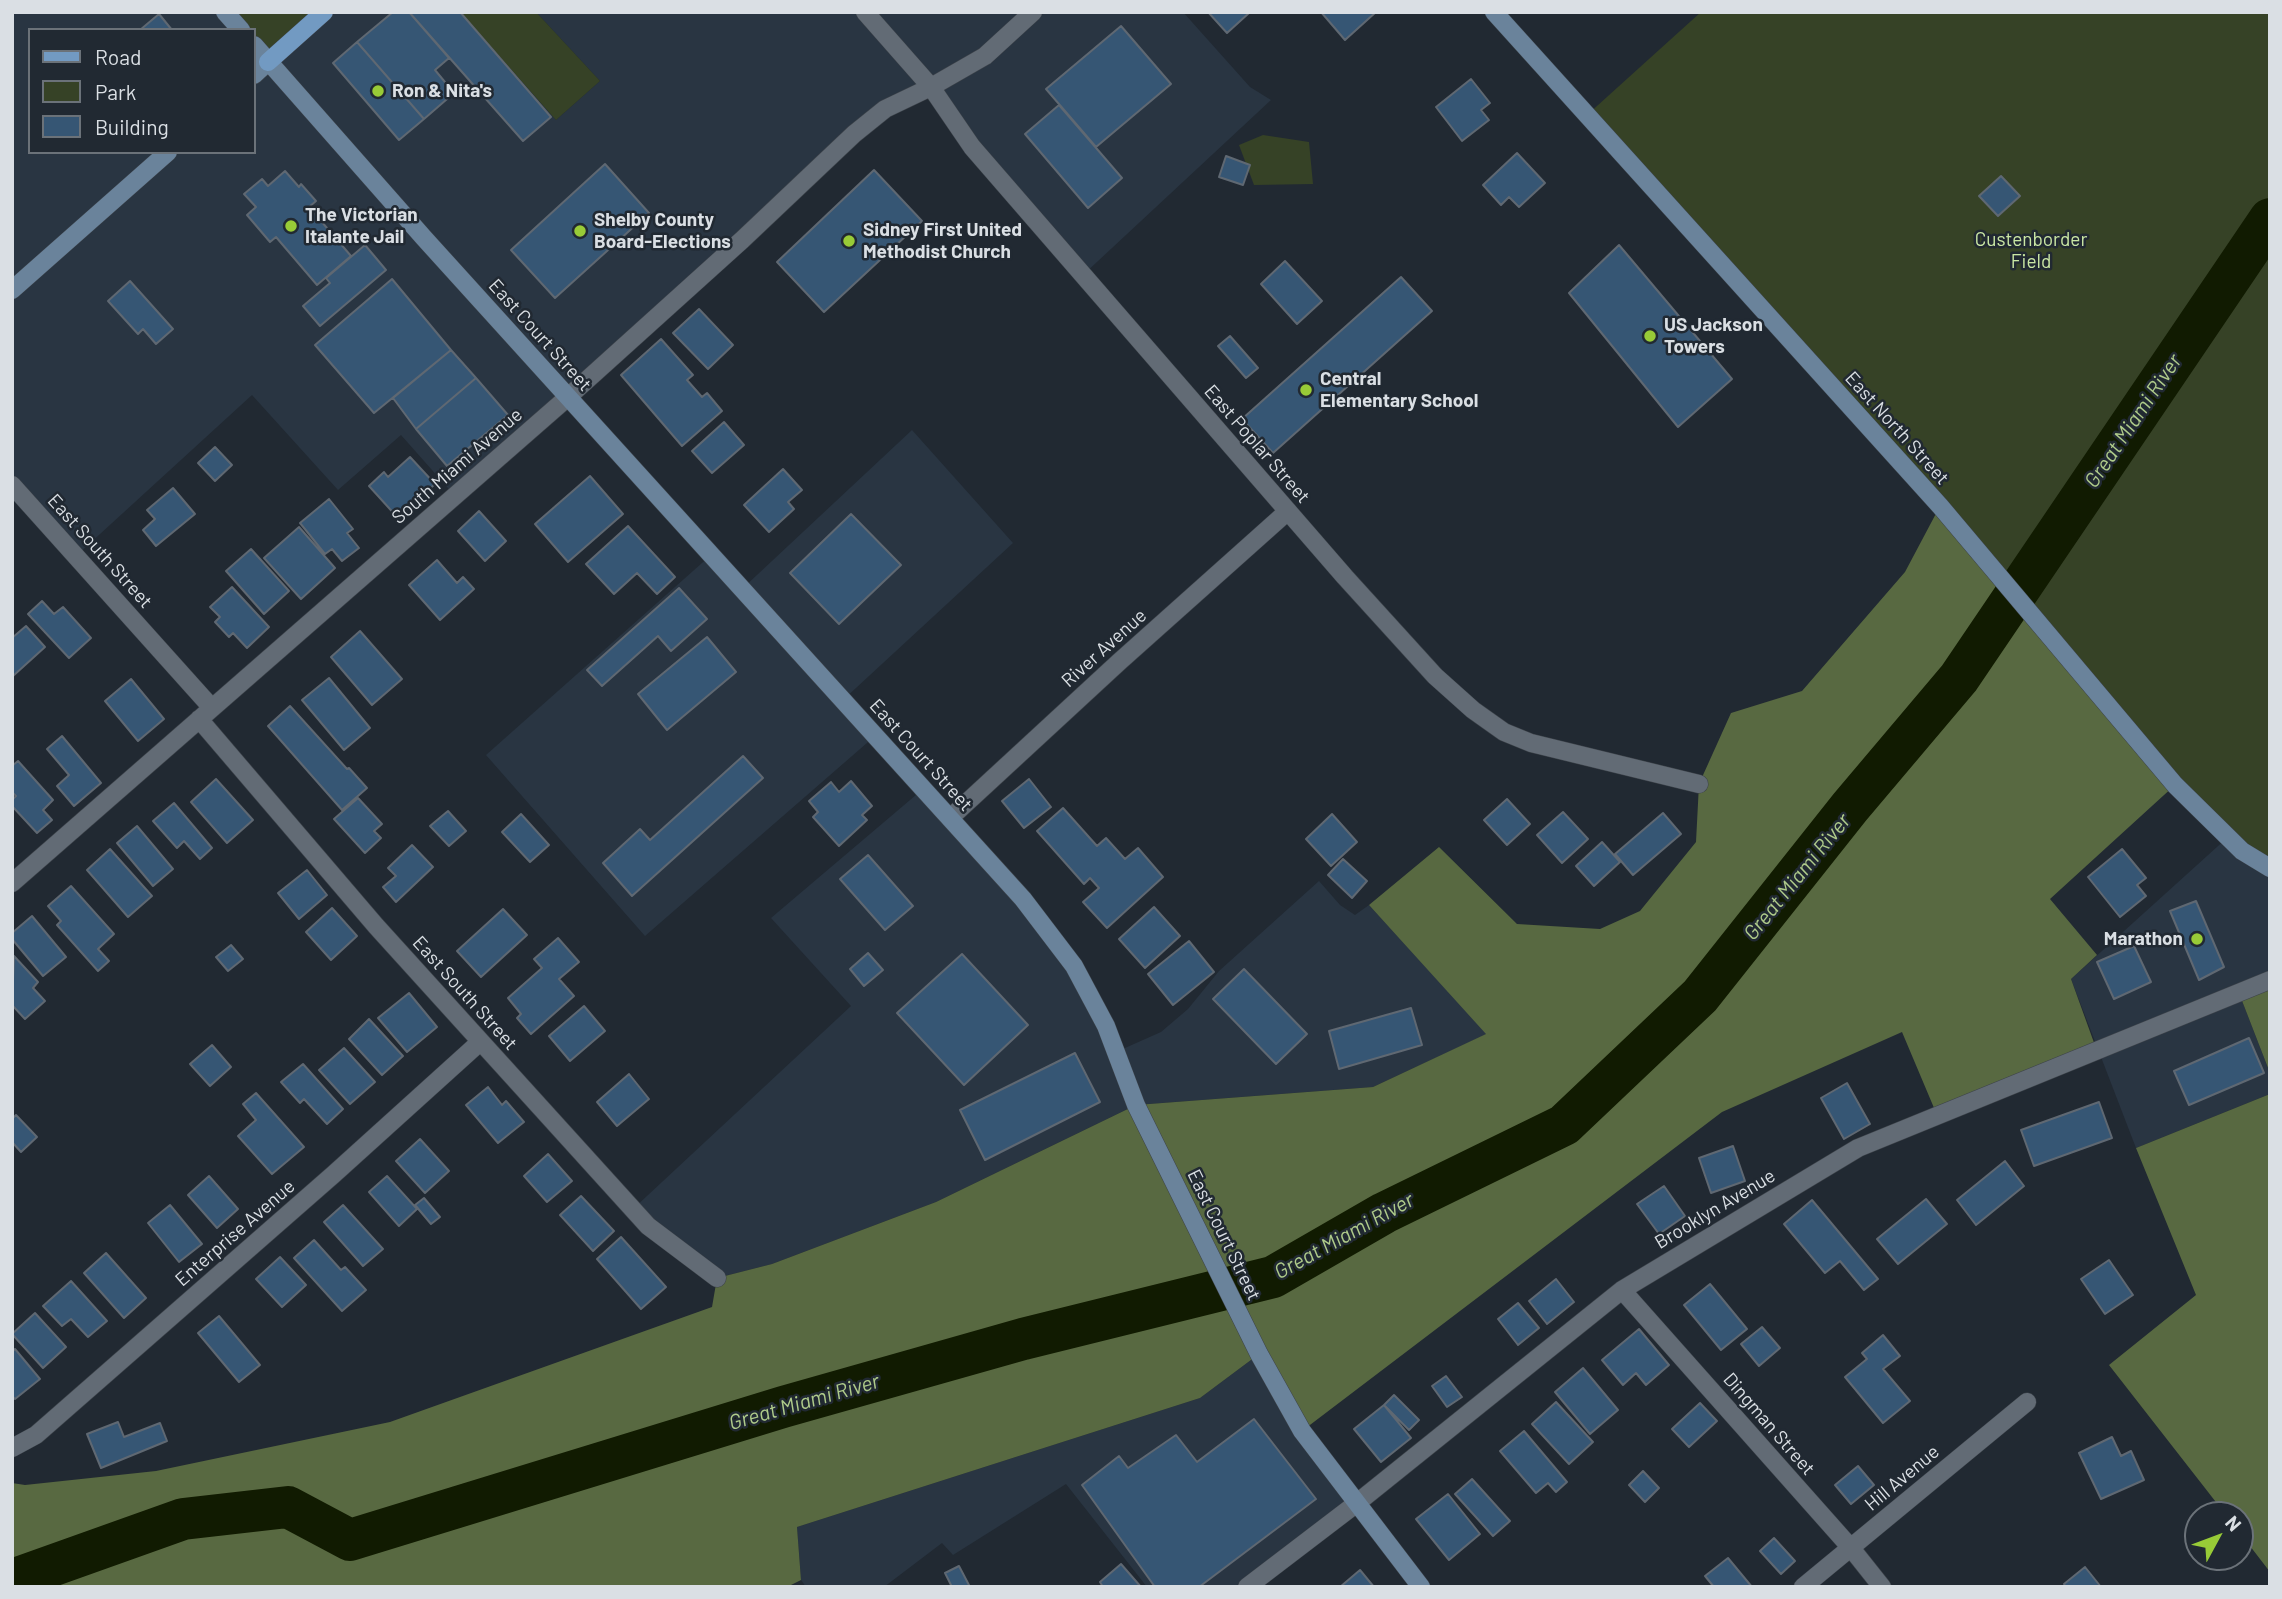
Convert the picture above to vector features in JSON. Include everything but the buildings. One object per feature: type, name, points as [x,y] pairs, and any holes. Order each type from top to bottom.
[{"type":"main road","points":[[225,12],[238,28]]},
{"type":"main road","points":[[256,73],[324,12]]},
{"type":"main road","name":"East North Street","points":[[1494,12],[1940,506],[2175,785],[2242,850],[2270,868]]},
{"type":"main road","name":"East Court Street","points":[[256,47],[568,397],[1023,899],[1074,966],[1106,1026],[1136,1105],[1259,1354],[1302,1431],[1422,1587]]},
{"type":"main road","points":[[12,290],[166,154]]},
{"type":"street","name":"East Poplar Street","points":[[865,12],[931,87],[972,147],[1288,512],[1435,676],[1473,710],[1504,732],[1531,743],[1699,784]]},
{"type":"street","name":"South Miami Avenue","points":[[12,883],[568,397],[742,240],[854,134],[885,109],[931,87],[985,56],[1033,12]]},
{"type":"street","name":"East South Street","points":[[12,485],[205,714],[376,926],[648,1226],[717,1278]]},
{"type":"street","name":"River Avenue","points":[[950,818],[1119,662],[1288,512]]},
{"type":"street","name":"Brooklyn Avenue","points":[[1247,1587],[1357,1503],[1622,1290],[1858,1148],[2270,980]]},
{"type":"street","name":"Enterprise Avenue","points":[[12,1448],[36,1435],[480,1042]]},
{"type":"street","name":"Dingman Street","points":[[1622,1290],[1851,1548],[1882,1587]]},
{"type":"street","name":"Hill Avenue","points":[[1803,1587],[2027,1402]]},
{"type":"shaded area","points":[[12,12],[225,12],[239,28],[28,28],[28,154],[256,154],[256,44],[324,12],[460,12],[556,120],[600,81],[536,12],[1183,12],[1250,87],[1271,100],[1083,275],[931,88],[885,109],[455,496],[401,435],[338,490],[252,395],[76,556],[12,485]]},
{"type":"shaded area","points":[[912,430],[1013,543],[843,700],[875,736],[645,936],[486,755],[711,555],[742,589]]},
{"type":"shaded area","points":[[923,789],[1023,899],[1116,1052],[1161,1032],[1188,1009],[1219,971],[1319,881],[1340,905],[1355,915],[1369,905],[1487,1034],[1373,1087],[1136,1105],[936,1202],[772,1264],[717,1278],[633,1209],[851,1006],[771,918]]},
{"type":"shaded area","points":[[2228,837],[2270,868],[2270,980],[2239,993],[2270,1073],[2270,1094],[2136,1148],[2071,979]]},
{"type":"shaded area","points":[[1259,1354],[1357,1503],[1247,1587],[1147,1587],[1066,1484],[953,1555],[942,1543],[884,1587],[806,1587],[801,1580],[797,1527],[1200,1398]]},
{"type":"green space","points":[[225,12],[324,12],[268,62],[256,47],[256,28],[239,28]]},
{"type":"green space","points":[[460,12],[536,12],[600,81],[556,120]]},
{"type":"green space","name":"Custenborder Field","points":[[1701,12],[2268,12],[2270,15],[2270,868],[2242,850],[1587,115]]},
{"type":"green space","points":[[1263,135],[1309,142],[1313,184],[1254,185],[1239,145]]},
{"type":"green space","points":[[1940,506],[2175,785],[2050,899],[2097,955],[2071,979],[2097,1051],[1937,1115],[1902,1032],[1722,1112],[1302,1431],[1259,1354],[1200,1398],[797,1527],[801,1580],[787,1587],[12,1587],[12,1483],[25,1485],[156,1471],[390,1422],[712,1307],[717,1278],[772,1264],[936,1202],[1136,1105],[1373,1087],[1486,1034],[1369,905],[1439,847],[1517,924],[1600,929],[1640,911],[1696,842],[1699,784],[1731,713],[1802,691],[1905,572]]},
{"type":"green space","points":[[2270,980],[2270,1073],[2239,993]]},
{"type":"green space","points":[[2270,1094],[2270,1572],[2254,1551],[2254,1501],[2215,1501],[2109,1365],[2196,1295],[2136,1148]]},
{"type":"waterway","name":"Great Miami River","points":[[12,1580],[183,1519],[288,1507],[350,1540],[783,1407],[1023,1339],[1273,1277],[1384,1213],[1564,1125],[1700,996],[1850,807],[1959,678],[2270,219]]},
{"type":"place","name":"Ron & Nita's","points":[[378,91]]},
{"type":"place","name":"The Victorian Italante Jail","points":[[291,226]]},
{"type":"place","name":"Shelby County Board-Elections","points":[[580,231]]},
{"type":"place","name":"Sidney First United Methodist Church","points":[[849,241]]},
{"type":"place","name":"US Jackson Towers","points":[[1650,336]]},
{"type":"place","name":"Central Elementary School","points":[[1306,390]]},
{"type":"place","name":"Marathon","points":[[2197,939]]}]
